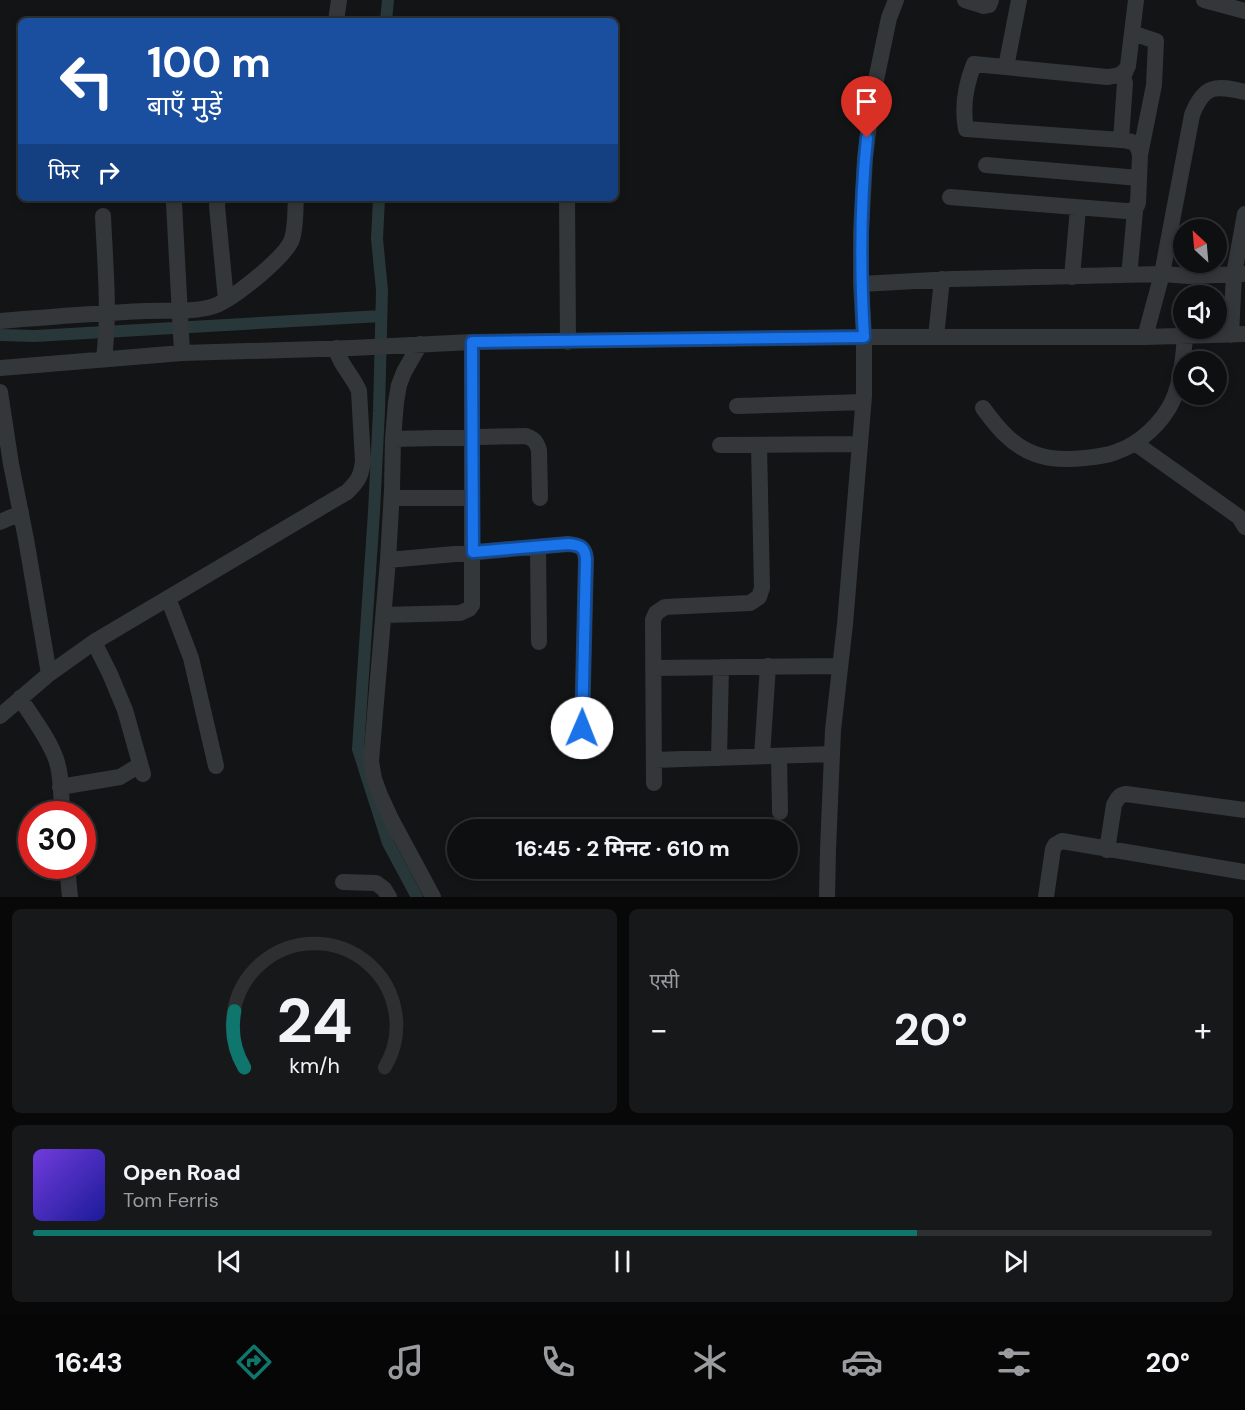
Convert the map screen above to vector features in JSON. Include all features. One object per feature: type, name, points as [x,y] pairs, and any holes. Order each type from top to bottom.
[{"type":"street","points":[[336,18],[339,0]]},
{"type":"street","points":[[827,897],[832,754],[863,402],[864,337],[861,284],[865,158],[872,99],[889,18],[896,0]]},
{"type":"street","points":[[965,0],[984,6],[989,5],[991,0]]},
{"type":"street","points":[[1006,67],[1019,0]]},
{"type":"street","points":[[1121,140],[1125,83],[1123,78],[1128,66],[1137,0]]},
{"type":"street","points":[[1204,0],[1245,11]]},
{"type":"street","points":[[1130,266],[1134,209],[1138,203],[1140,155],[1154,85],[1156,40],[1132,33]]},
{"type":"street","points":[[1126,70],[1122,74],[1107,77],[974,64],[970,74],[963,116],[966,129],[1121,140],[1135,143],[1140,155]]},
{"type":"street","points":[[1145,337],[1162,274],[1192,115],[1197,101],[1204,94],[1218,88],[1245,92]]},
{"type":"street","points":[[986,165],[1139,178]]},
{"type":"street","points":[[950,197],[1078,208],[1126,211],[1134,209]]},
{"type":"street","points":[[218,201],[226,300]]},
{"type":"street","points":[[0,368],[106,335],[181,331],[207,308],[226,300],[270,266],[284,252],[292,237],[296,201]]},
{"type":"street","points":[[567,201],[568,342]]},
{"type":"street","points":[[174,203],[181,331]]},
{"type":"street","points":[[1072,277],[1078,208]]},
{"type":"street","points":[[1238,334],[1245,214]]},
{"type":"street","points":[[103,216],[106,335]]},
{"type":"street","points":[[861,284],[942,279],[1240,274]]},
{"type":"street","points":[[936,337],[942,279]]},
{"type":"street","points":[[0,321],[106,335],[181,331],[282,349],[472,342],[864,337],[1173,337]]},
{"type":"street","points":[[983,408],[1012,442],[1034,454],[1058,460],[1073,460],[1117,452],[1135,443],[1154,427],[1173,400],[1181,379],[1185,339]]},
{"type":"street","points":[[384,615],[460,613],[466,612],[472,605],[472,342]]},
{"type":"street","points":[[415,344],[399,385],[396,402],[388,560],[371,761],[374,779],[391,819],[434,897]]},
{"type":"street","points":[[0,716],[49,674],[94,642],[347,492],[358,482],[363,461],[359,391],[338,356],[344,348]]},
{"type":"street","points":[[0,392],[49,674]]},
{"type":"street","points":[[737,406],[863,402]]},
{"type":"street","points":[[393,439],[526,436],[533,438],[539,450],[540,498]]},
{"type":"street","points":[[1135,443],[1239,518],[1245,526]]},
{"type":"street","points":[[720,445],[860,444]]},
{"type":"street","points":[[654,783],[653,620],[656,613],[665,607],[750,603],[762,592],[759,445]]},
{"type":"street","points":[[392,498],[472,498]]},
{"type":"street","points":[[0,522],[21,513]]},
{"type":"street","points":[[388,560],[568,544],[583,548],[585,553],[582,728]]},
{"type":"street","points":[[538,546],[539,642]]},
{"type":"street","points":[[168,598],[191,658],[216,766]]},
{"type":"street","points":[[60,787],[120,777],[142,770],[119,693],[94,642]]},
{"type":"street","points":[[768,666],[771,756],[780,812]]},
{"type":"street","points":[[653,668],[840,666]]},
{"type":"street","points":[[718,758],[721,667]]},
{"type":"street","points":[[20,698],[43,733],[56,759],[61,801]]},
{"type":"street","points":[[654,760],[832,754]]},
{"type":"street","points":[[1107,850],[1114,805],[1122,795],[1245,810]]},
{"type":"street","points":[[1050,897],[1053,849],[1058,843],[1065,841],[1245,872]]},
{"type":"street","points":[[68,879],[70,897]]},
{"type":"street","points":[[343,882],[381,885],[389,897]]},
{"type":"waterway","points":[[386,18],[388,0]]},
{"type":"waterway","points":[[379,201],[377,239],[382,290],[379,411],[358,749],[388,843],[417,897]]},
{"type":"waterway","points":[[0,335],[35,336],[381,316]]},
{"type":"route","points":[[582,728],[586,559],[583,548],[568,544],[473,552],[472,342],[864,337],[861,232],[867,138]]}]
